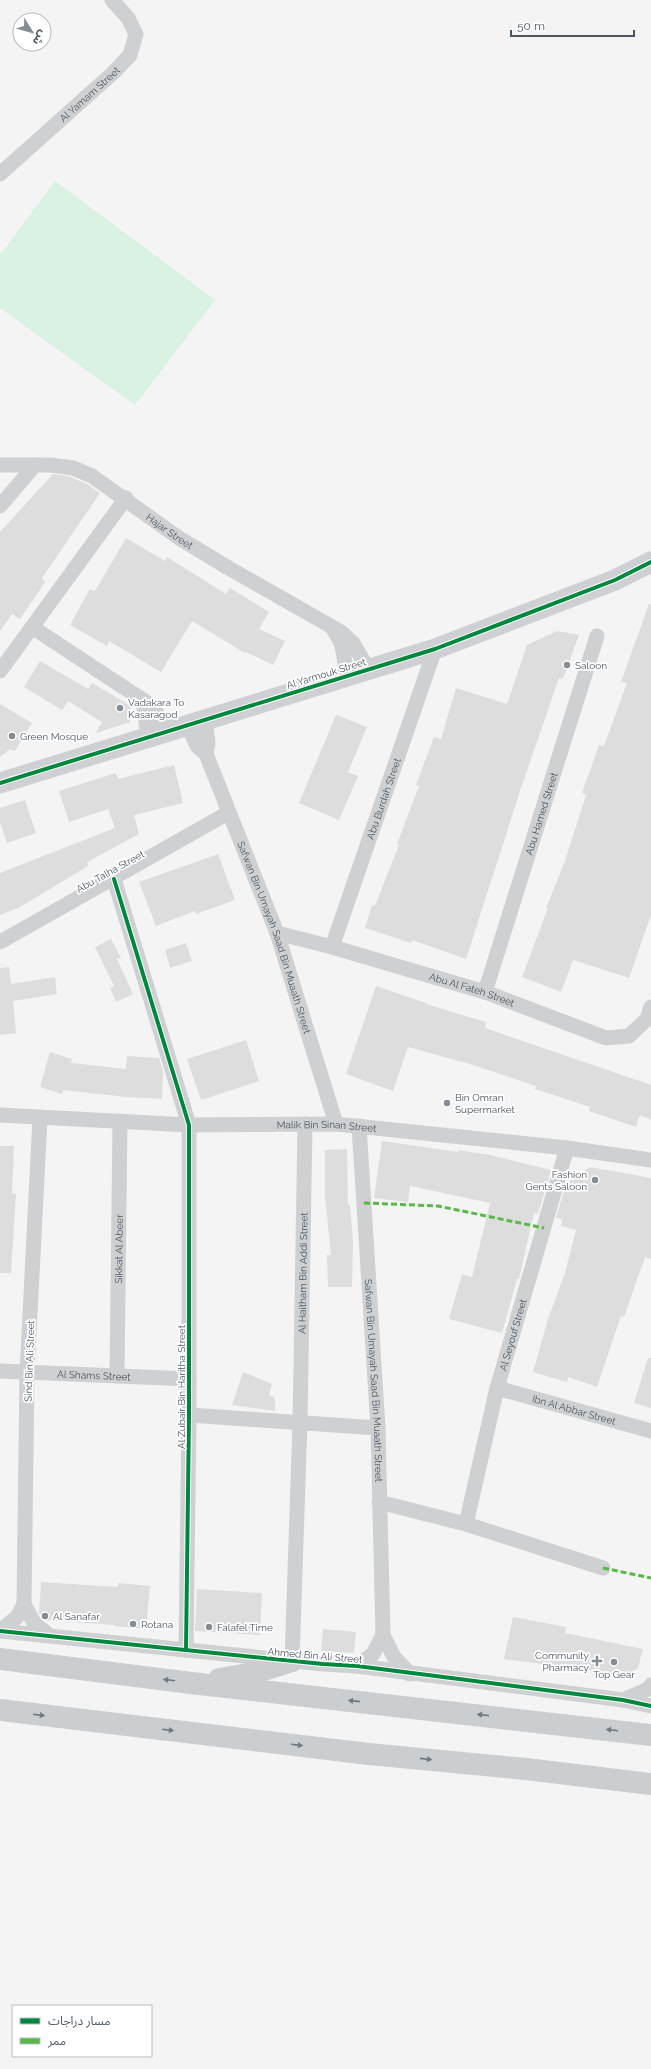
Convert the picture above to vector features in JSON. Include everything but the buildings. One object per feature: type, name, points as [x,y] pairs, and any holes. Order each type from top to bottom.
[{"type":"main road","points":[[0,1659],[191,1683],[651,1735]]},
{"type":"main road","points":[[191,1683],[254,1673],[292,1661]]},
{"type":"main road","points":[[0,1710],[369,1754],[526,1769],[651,1784]]},
{"type":"street","name":"Al Yamam Street","points":[[0,174],[113,73],[130,55],[136,34],[128,18],[112,0]]},
{"type":"street","name":"Hajar Street","points":[[0,465],[35,464],[73,468],[92,476],[126,498],[186,542],[333,627],[353,642],[368,669]]},
{"type":"street","points":[[0,505],[35,464]]},
{"type":"street","points":[[0,671],[126,498]]},
{"type":"street","name":"Al Yarmouk Street","points":[[0,783],[435,649],[615,580],[651,562]]},
{"type":"street","points":[[32,627],[143,700],[156,734]]},
{"type":"street","points":[[333,627],[342,645],[347,676]]},
{"type":"street","name":"Abu Hamed Street","points":[[485,992],[597,636]]},
{"type":"street","name":"Abu Burdah Street","points":[[332,947],[435,649]]},
{"type":"street","name":"Safwan Bin Umayah Saad Bin Muaath Street","points":[[196,722],[197,746],[206,754],[228,813],[277,933],[336,1124]]},
{"type":"street","name":"Abu Talha Street","points":[[0,942],[114,879],[228,813]]},
{"type":"street","name":"Al Zubair Bin Haritha Street","points":[[114,879],[189,1125],[189,1415],[186,1650]]},
{"type":"street","name":"Abu Al Fateh Street","points":[[277,933],[332,947],[485,992],[606,1038],[629,1036],[647,1019],[651,1007]]},
{"type":"street","name":"Malik Bin Sinan Street","points":[[0,1115],[189,1125],[336,1124],[567,1148],[651,1160]]},
{"type":"street","name":"Sind Bin Ali Street","points":[[40,1118],[27,1373],[24,1604],[34,1623],[50,1636]]},
{"type":"street","name":"Sikkat Al Abeer","points":[[117,1376],[120,1121]]},
{"type":"street","name":"Al Haitham Bin Addi Street","points":[[292,1661],[300,1423],[305,1124]]},
{"type":"street","name":"Safwan Bin Umayah Saad Bin Muaath Street","points":[[360,1126],[378,1428],[383,1635],[394,1657],[410,1674]]},
{"type":"street","name":"Al Seyouf Street","points":[[466,1524],[497,1388],[567,1148]]},
{"type":"street","name":"Al Shams Street","points":[[0,1371],[189,1379]]},
{"type":"street","name":"Ibn Al Abbar Street","points":[[497,1388],[651,1431]]},
{"type":"street","points":[[189,1415],[378,1428]]},
{"type":"street","points":[[379,1502],[466,1524],[603,1568]]},
{"type":"street","points":[[0,1631],[6,1628],[17,1618],[24,1604]]},
{"type":"street","name":"Ahmed Bin Ali Street","points":[[0,1631],[292,1661],[357,1666],[410,1674],[623,1700],[651,1706]]},
{"type":"street","name":"Safwan Bin Umayah Saad Bin Muaath Street","points":[[357,1666],[373,1654],[383,1635]]},
{"type":"street","points":[[623,1700],[648,1689],[651,1685]]},
{"type":"green space","points":[[55,181],[215,300],[135,405],[0,308],[0,255]]},
{"type":"marked path","points":[[364,1203],[438,1206],[544,1228]]},
{"type":"marked path","points":[[603,1568],[651,1578]]},
{"type":"cycle path","points":[[0,783],[435,649],[615,580],[651,562]]},
{"type":"cycle path","points":[[114,879],[189,1125],[189,1415],[186,1650]]},
{"type":"cycle path","points":[[0,1631],[323,1664],[357,1666],[623,1700],[651,1706]]},
{"type":"place","name":"Saloon","points":[[567,665]]},
{"type":"place","name":"Vadakara To Kasaragod","points":[[120,708]]},
{"type":"place","name":"Green Mosque","points":[[12,736]]},
{"type":"place","name":"Bin Omran Supermarket","points":[[447,1103]]},
{"type":"place","name":"Fashion Gents Saloon","points":[[595,1180]]},
{"type":"place","name":"Al Sanafar","points":[[45,1616]]},
{"type":"place","name":"Rotana","points":[[133,1624]]},
{"type":"place","name":"Falafel Time","points":[[209,1627]]},
{"type":"place","name":"Community Pharmacy","points":[[597,1661]]},
{"type":"place","name":"Top Gear","points":[[614,1662]]}]
